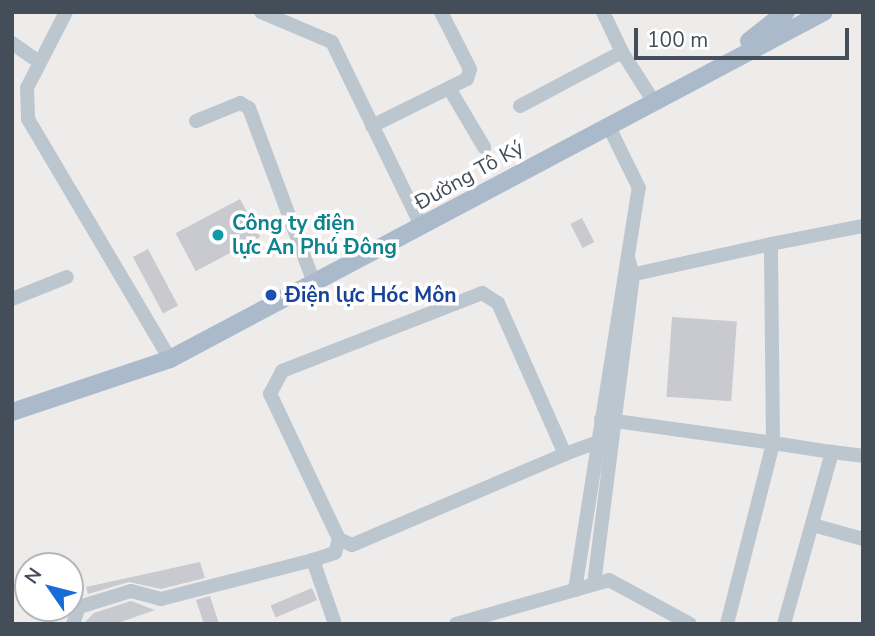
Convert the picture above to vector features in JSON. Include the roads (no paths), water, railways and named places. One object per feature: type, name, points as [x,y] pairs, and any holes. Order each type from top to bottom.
[{"type":"main road","name":"Đường Tô Ký","points":[[713,68],[786,12]]},
{"type":"main road","name":"Đường Tô Ký","points":[[12,412],[170,359],[609,127],[713,68],[824,12]]},
{"type":"street","points":[[66,12],[27,89],[28,119],[170,359]]},
{"type":"street","points":[[261,12],[332,42],[422,227]]},
{"type":"street","points":[[372,126],[467,79],[470,69],[441,12]]},
{"type":"street","points":[[603,12],[622,51],[653,102]]},
{"type":"street","points":[[12,43],[39,62]]},
{"type":"street","points":[[520,106],[622,51]]},
{"type":"street","points":[[449,88],[484,147]]},
{"type":"street","points":[[196,121],[240,103],[249,108],[314,285]]},
{"type":"street","points":[[594,584],[617,421],[628,257],[639,188],[609,127]]},
{"type":"street","points":[[627,276],[863,226]]},
{"type":"street","points":[[727,624],[773,443],[771,244]]},
{"type":"street","points":[[12,299],[67,276]]},
{"type":"street","points":[[575,590],[597,442],[627,276]]},
{"type":"street","points":[[565,454],[498,303],[482,293],[282,371],[272,382],[270,394],[339,539],[352,545],[597,442]]},
{"type":"street","points":[[601,419],[863,456]]},
{"type":"street","points":[[784,624],[832,452]]},
{"type":"street","points":[[813,525],[863,539]]},
{"type":"street","points":[[74,624],[79,607],[131,590],[162,598],[335,553],[339,539]]},
{"type":"street","points":[[313,560],[335,624]]},
{"type":"street","points":[[456,624],[609,580],[690,624]]},
{"type":"place","name":"Công ty điện lực An Phú Đông","points":[[218,235]]},
{"type":"place","name":"Điện lực Hóc Môn","points":[[271,295]]}]
